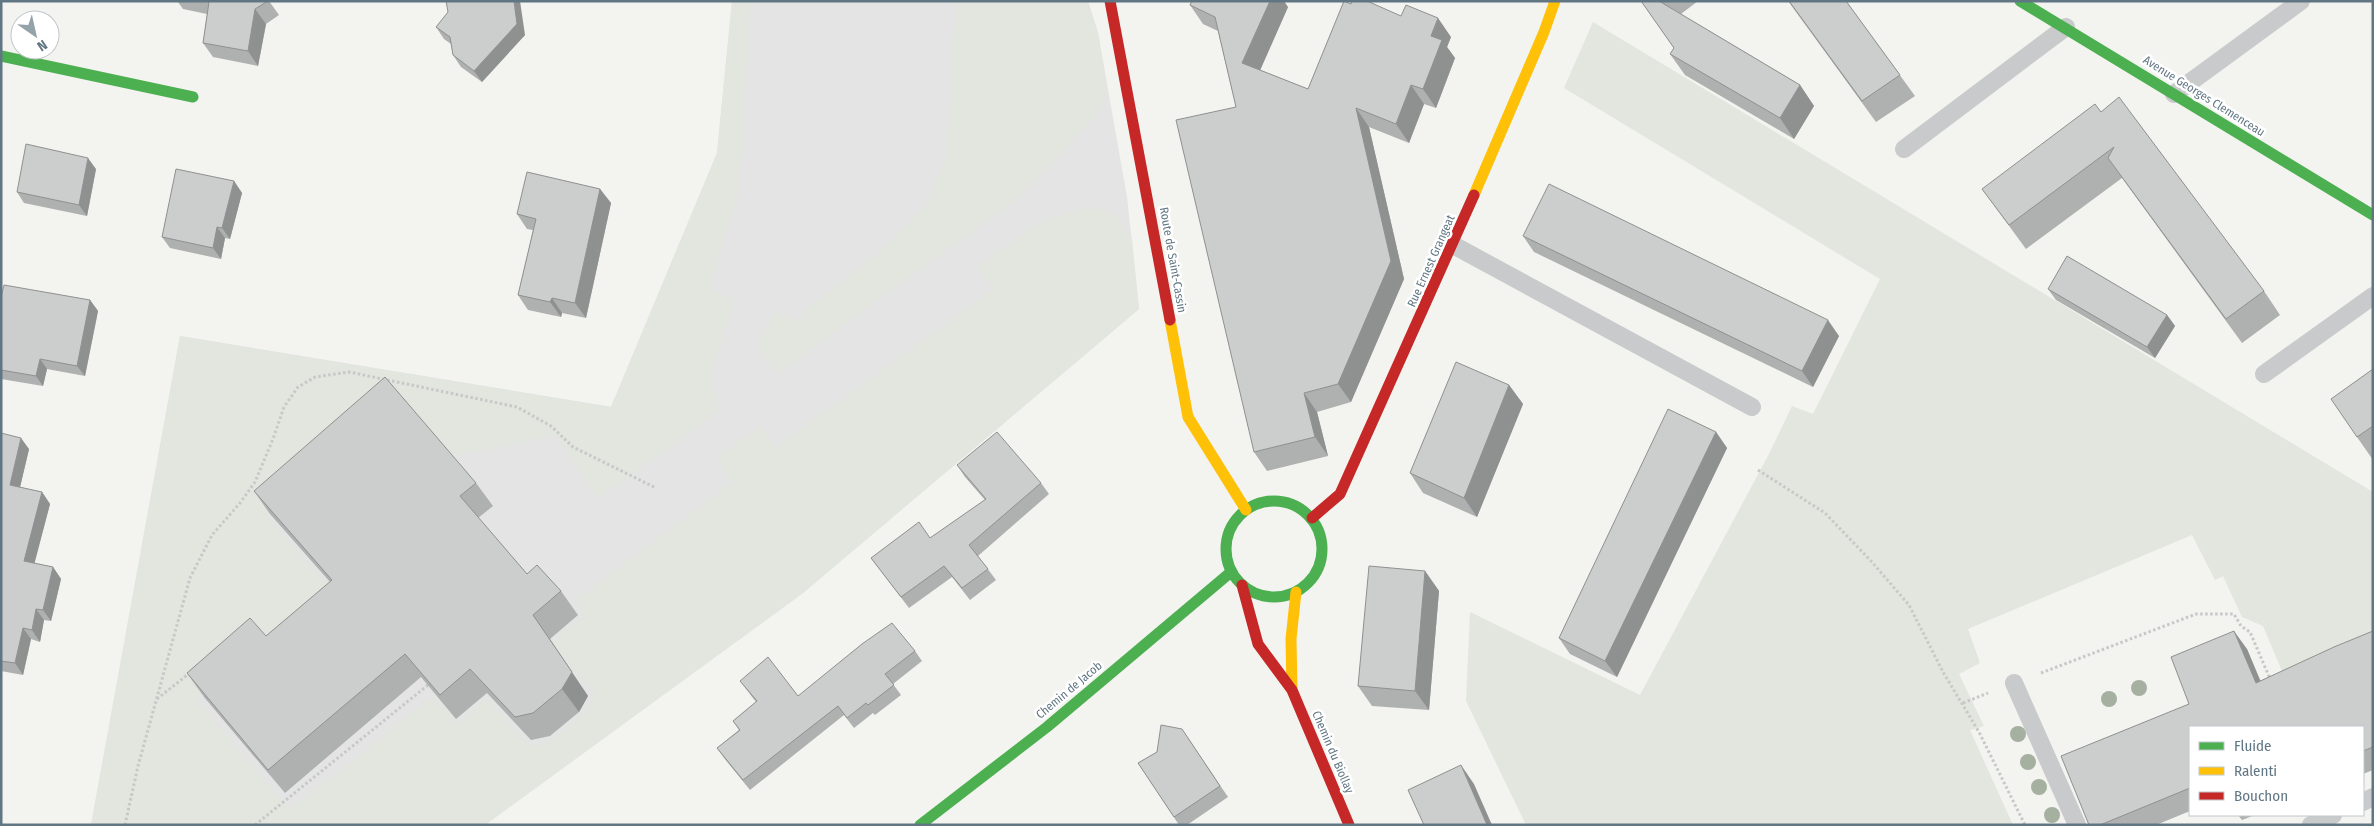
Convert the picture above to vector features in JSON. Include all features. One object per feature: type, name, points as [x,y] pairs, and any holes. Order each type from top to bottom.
[{"type":"street","name":"Route de Saint-Cassin","points":[[1110,1],[1188,417],[1246,510]]},
{"type":"street","name":"Rue Ernest Grangeat","points":[[1312,518],[1340,494],[1453,246],[1544,32],[1555,1]]},
{"type":"street","name":"Avenue Georges Clemenceau","points":[[2020,1],[2066,27],[2373,215]]},
{"type":"street","points":[[1,56],[193,97]]},
{"type":"street","points":[[1280,501],[1298,507],[1312,518],[1319,531],[1322,559],[1317,572],[1308,584],[1296,592],[1278,598],[1258,595],[1242,585],[1231,572],[1226,556],[1227,538],[1234,523],[1246,510],[1263,502],[1280,501]]},
{"type":"street","name":"Chemin de Jacob","points":[[920,825],[1047,727],[1231,572]]},
{"type":"street","name":"Chemin du Biollay","points":[[1242,585],[1258,644],[1292,690],[1349,825]]},
{"type":"street","name":"Chemin du Biollay","points":[[1292,690],[1291,639],[1296,592]]},
{"type":"lane","points":[[2174,94],[2301,1]]},
{"type":"lane","points":[[1904,149],[2066,27]]},
{"type":"lane","points":[[1453,246],[1752,407]]},
{"type":"lane","points":[[2264,374],[2373,296]]},
{"type":"lane","points":[[2014,683],[2078,825]]},
{"type":"lane","points":[[2311,825],[2331,816]]},
{"type":"path","points":[[125,825],[156,699],[190,578],[212,535],[240,503],[255,482],[284,407],[298,388],[315,377],[349,372],[517,407],[551,426],[573,447],[656,488]]},
{"type":"path","points":[[1758,470],[1825,513],[1872,562],[1908,605],[1943,672],[1963,703],[2013,796],[2025,825]]},
{"type":"path","points":[[1963,703],[2196,614],[2234,614],[2241,626],[2250,632],[2272,684]]},
{"type":"path","points":[[156,699],[193,670]]},
{"type":"path","points":[[256,825],[428,685]]},
{"type":"shaded area","points":[[732,1],[1088,1],[1098,33],[1127,197],[1139,309],[803,593],[485,825],[91,825],[180,336],[611,407],[717,153]]},
{"type":"shaded area","points":[[732,1],[750,1],[739,190],[708,289],[735,299],[710,376],[719,410],[598,499],[556,435],[454,456],[402,397],[265,515],[356,618],[267,635],[195,699],[289,810],[432,697],[457,725],[486,699],[529,746],[550,742],[590,709],[594,692],[552,643],[583,616],[576,600],[733,482],[717,457],[761,426],[776,448],[993,289],[978,266],[1037,224],[1089,207],[1115,214],[1132,239],[1139,309],[803,593],[485,825],[91,825],[180,336],[611,407],[717,153]]},
{"type":"shaded area","points":[[956,1],[1088,1],[1098,33],[1108,91],[1090,122],[1019,197],[777,373],[758,347],[775,312],[798,320],[814,303],[880,252],[926,205],[947,158]]},
{"type":"shaded area","points":[[1593,22],[2373,492],[2373,650],[2287,683],[2263,626],[2242,617],[2223,576],[2215,580],[2192,535],[1968,629],[1980,663],[1959,674],[1984,726],[1970,730],[2013,825],[1526,825],[1466,701],[1470,612],[1640,695],[1770,452],[1792,406],[1813,414],[1880,279],[1564,88]]},
{"type":"building","points":[[206,1],[268,1],[255,9],[248,51],[203,43],[209,2]]},
{"type":"building","points":[[446,1],[514,1],[517,24],[474,71],[453,55],[450,37],[436,27],[448,12]]},
{"type":"building","points":[[1192,1],[1270,1],[1242,63],[1308,89],[1344,1],[1351,4],[1352,1],[1367,1],[1401,16],[1406,5],[1438,18],[1431,36],[1442,40],[1423,89],[1411,85],[1396,124],[1356,108],[1391,261],[1338,384],[1304,393],[1315,437],[1254,452],[1176,120],[1236,107],[1215,17],[1190,5]]},
{"type":"building","points":[[1641,1],[1659,1],[1800,85],[1780,118],[1670,54],[1674,48]]},
{"type":"building","points":[[1789,1],[1846,1],[1900,75],[1862,101]]},
{"type":"building","points":[[2119,97],[2264,291],[2226,319],[2108,158],[2114,147],[2009,225],[1982,189],[2095,104],[2101,112]]},
{"type":"building","points":[[26,144],[88,158],[79,205],[17,192]]},
{"type":"building","points":[[176,169],[234,181],[222,228],[217,227],[213,248],[162,237]]},
{"type":"building","points":[[527,172],[600,189],[575,303],[552,298],[550,302],[518,295],[536,219],[517,214]]},
{"type":"building","points":[[1549,184],[1828,320],[1802,371],[1523,236]]},
{"type":"building","points":[[2067,256],[2167,315],[2147,347],[2048,289]]},
{"type":"building","points":[[4,285],[90,300],[77,366],[40,359],[36,376],[1,370],[1,297]]},
{"type":"building","points":[[1456,362],[1509,385],[1464,498],[1410,473]]},
{"type":"building","points":[[2373,369],[2373,426],[2357,437],[2331,399]]},
{"type":"building","points":[[385,377],[476,483],[460,496],[527,574],[537,565],[561,591],[533,615],[572,672],[562,689],[533,713],[515,717],[470,669],[440,695],[405,654],[268,770],[187,673],[250,618],[266,636],[332,580],[254,491]]},
{"type":"building","points":[[1668,409],[1716,432],[1605,661],[1559,638]]},
{"type":"building","points":[[997,432],[1041,483],[969,545],[988,569],[962,588],[944,566],[901,597],[871,558],[919,522],[930,538],[986,499],[957,465]]},
{"type":"building","points":[[1,433],[21,438],[10,485],[42,492],[24,561],[53,567],[43,610],[36,609],[32,630],[23,628],[15,663],[1,661]]},
{"type":"building","points":[[1369,566],[1425,571],[1415,691],[1358,686]]},
{"type":"building","points":[[892,623],[915,651],[885,674],[894,685],[847,718],[838,706],[743,780],[717,748],[740,730],[733,721],[757,701],[740,681],[768,657],[798,696],[862,644]]},
{"type":"building","points":[[2234,631],[2256,683],[2373,631],[2373,747],[2364,751],[2364,726],[2189,726],[2189,788],[2100,825],[2089,825],[2061,756],[2189,704],[2171,657]]},
{"type":"building","points":[[1161,725],[1182,729],[1220,786],[1174,817],[1138,763],[1157,752]]},
{"type":"building","points":[[1461,765],[1487,825],[1424,825],[1408,790]]},
{"type":"traffic: fast","points":[[2020,1],[2373,215]]},
{"type":"traffic: fast","points":[[1,56],[193,97]]},
{"type":"traffic: fast","points":[[1274,501],[1292,505],[1308,515],[1318,531],[1322,549],[1318,567],[1308,583],[1292,593],[1274,597],[1256,593],[1240,583],[1230,567],[1226,549],[1230,531],[1240,515],[1256,505],[1274,501]]},
{"type":"traffic: fast","points":[[920,825],[1047,727],[1231,572]]},
{"type":"traffic: slow","points":[[1474,195],[1544,32],[1555,1]]},
{"type":"traffic: slow","points":[[1170,320],[1188,417],[1246,510]]},
{"type":"traffic: slow","points":[[1292,690],[1291,639],[1296,592]]},
{"type":"traffic: jam","points":[[1110,1],[1170,320]]},
{"type":"traffic: jam","points":[[1312,518],[1340,494],[1474,195]]},
{"type":"traffic: jam","points":[[1242,585],[1258,644],[1292,690],[1349,825]]}]
